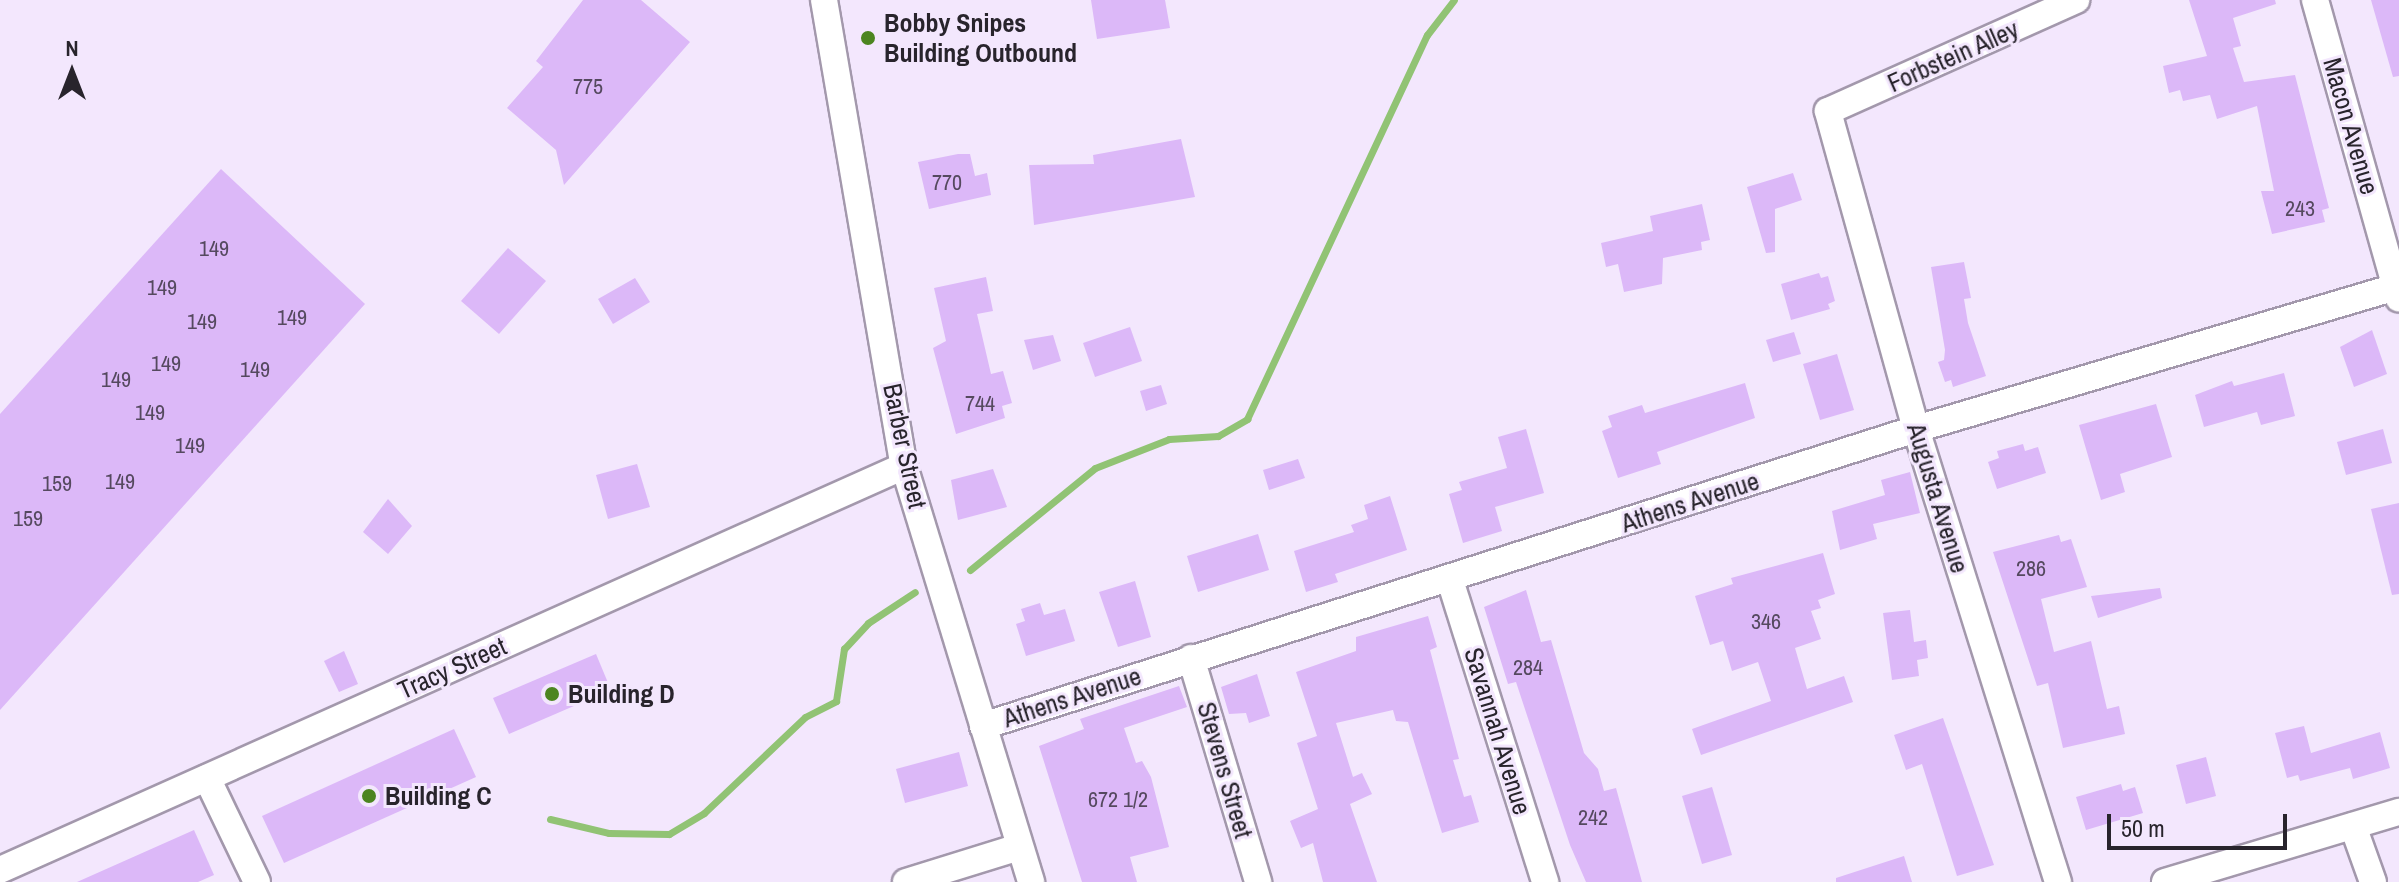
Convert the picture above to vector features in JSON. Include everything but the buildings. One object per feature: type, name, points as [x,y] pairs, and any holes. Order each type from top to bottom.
[{"type":"street","name":"Barber Street","points":[[824,0],[904,466],[1031,882]]},
{"type":"street","name":"Forbstein Alley","points":[[1828,111],[2076,0]]},
{"type":"street","name":"Macon Avenue","points":[[2315,0],[2398,291]]},
{"type":"street","name":"Augusta Avenue","points":[[1828,111],[1916,429],[2058,882]]},
{"type":"street","name":"Athens Avenue","points":[[983,726],[1191,658],[1450,580],[1916,429],[2398,291]]},
{"type":"street","name":"Tracy Street","points":[[0,870],[904,466]]},
{"type":"street","name":"Savannah Avenue","points":[[1450,580],[1545,882]]},
{"type":"street","name":"Stevens Street","points":[[1191,658],[1258,882]]},
{"type":"street","points":[[207,778],[257,882]]},
{"type":"street","points":[[2165,882],[2399,812]]},
{"type":"street","points":[[2353,826],[2373,882]]},
{"type":"street","points":[[906,882],[1019,847]]},
{"type":"waterway","points":[[970,570],[1095,468],[1169,439],[1218,436],[1247,419],[1427,35],[1454,0]]},
{"type":"waterway","points":[[550,819],[609,833],[669,834],[704,813],[805,717],[836,701],[844,649],[868,623],[915,592]]},
{"type":"place","name":"Bobby Snipes Building Outbound","points":[[868,38]]},
{"type":"place","name":"Building D","points":[[552,694]]},
{"type":"place","name":"Building C","points":[[369,796]]}]
